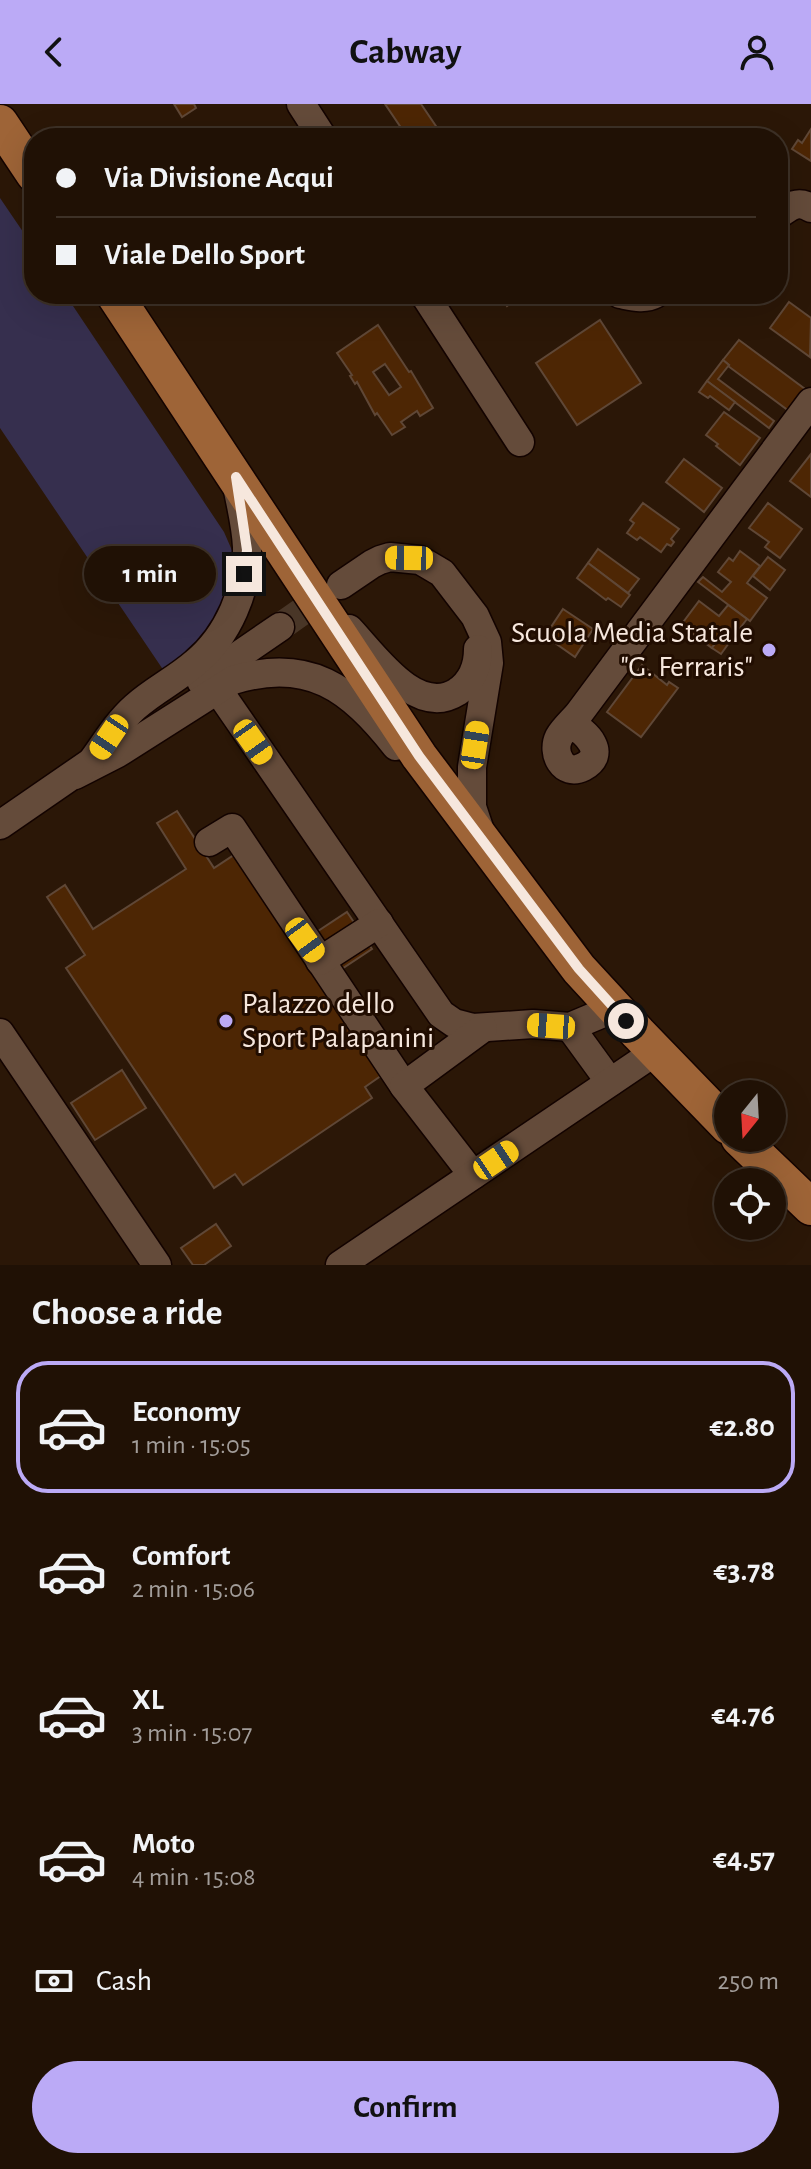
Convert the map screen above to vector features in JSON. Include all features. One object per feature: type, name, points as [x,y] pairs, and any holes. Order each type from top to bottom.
[{"type":"main road","points":[[0,123],[24,159]]},
{"type":"main road","points":[[121,304],[236,477],[325,586],[419,756],[579,969],[714,1111]]},
{"type":"main road","points":[[755,1152],[811,1207]]},
{"type":"main road","points":[[767,1152],[811,1184]]},
{"type":"street","points":[[301,104],[317,128]]},
{"type":"street","points":[[788,208],[793,204],[804,204],[811,208]]},
{"type":"street","points":[[430,304],[520,442]]},
{"type":"street","points":[[570,724],[811,402]]},
{"type":"street","points":[[84,768],[134,708],[196,662],[213,644],[232,615],[244,574],[247,550],[236,477]]},
{"type":"street","points":[[460,596],[477,639],[478,659],[467,684],[450,696],[436,698],[415,693],[400,683],[325,586],[380,560],[409,558],[442,573],[460,596],[475,616],[487,642],[488,652],[487,677],[472,767],[472,807],[483,840]]},
{"type":"street","points":[[0,825],[84,768],[162,707],[280,627]]},
{"type":"street","points":[[84,768],[118,753],[233,680],[252,674],[278,672],[304,675],[335,686],[365,710],[405,757],[461,811]]},
{"type":"street","points":[[218,690],[441,1014],[454,1023],[473,1028],[533,1024],[570,1027],[615,1008]]},
{"type":"street","points":[[209,842],[232,828],[404,1086],[473,1175]]},
{"type":"street","points":[[320,961],[379,923]]},
{"type":"street","points":[[570,1027],[610,1082]]},
{"type":"street","points":[[404,1086],[483,1028]]},
{"type":"street","points":[[0,1033],[157,1265]]},
{"type":"street","points":[[340,1265],[655,1052]]},
{"type":"shaded area","points":[[0,198],[24,233],[24,304],[72,304],[224,532],[234,555],[235,570],[214,628],[166,674],[0,428]]},
{"type":"building","points":[[174,104],[194,104],[196,108],[182,117]]},
{"type":"building","points":[[385,104],[421,104],[437,128],[401,128]]},
{"type":"building","points":[[811,129],[811,161],[792,149],[798,140],[802,143]]},
{"type":"building","points":[[788,303],[811,318],[810,357],[770,328]]},
{"type":"building","points":[[600,320],[641,383],[577,425],[536,363]]},
{"type":"building","points":[[378,325],[433,408],[420,416],[417,411],[401,422],[405,427],[392,435],[377,413],[375,415],[337,353]],"holes":[[[385,364],[401,387],[389,395],[373,372]]]},
{"type":"building","points":[[739,340],[805,389],[789,411],[723,360]]},
{"type":"building","points":[[723,360],[729,365],[718,379],[774,421],[769,428],[707,381]]},
{"type":"building","points":[[707,381],[735,402],[729,410],[699,392]]},
{"type":"building","points":[[724,412],[760,438],[740,465],[706,435]]},
{"type":"building","points":[[811,454],[811,497],[790,481]]},
{"type":"building","points":[[684,459],[722,488],[704,512],[666,482]]},
{"type":"building","points":[[643,503],[679,529],[671,539],[674,542],[671,546],[667,544],[661,552],[640,537],[637,540],[627,533],[634,523],[630,520]]},
{"type":"building","points":[[768,503],[802,529],[780,558],[765,547],[769,542],[749,528]]},
{"type":"building","points":[[598,549],[639,579],[628,593],[588,563]]},
{"type":"building","points":[[740,551],[760,566],[747,583],[767,598],[750,621],[698,582],[703,577],[722,592],[731,582],[718,572],[729,558],[733,561]]},
{"type":"building","points":[[768,557],[785,570],[770,590],[753,576]]},
{"type":"building","points":[[588,563],[630,595],[621,607],[608,598],[606,600],[577,578]]},
{"type":"building","points":[[699,601],[719,616],[728,605],[747,619],[734,636],[725,630],[712,648],[681,625]]},
{"type":"building","points":[[563,609],[593,629],[575,657],[545,636]]},
{"type":"building","points":[[725,630],[734,636],[721,654],[712,648]]},
{"type":"building","points":[[642,665],[667,685],[669,682],[678,688],[641,737],[607,712]]},
{"type":"building","name":"Palazzo dello Sport Palapanini","points":[[177,811],[214,868],[237,853],[385,1073],[365,1087],[372,1098],[243,1185],[235,1174],[214,1188],[66,968],[85,955],[47,897],[65,885],[93,929],[186,869],[157,823]]},
{"type":"building","points":[[347,912],[372,949],[337,972],[312,935]]},
{"type":"building","points":[[122,1070],[146,1108],[95,1140],[71,1103]]},
{"type":"building","points":[[216,1224],[231,1246],[204,1265],[193,1265],[181,1248]]},
{"type":"tunnel","points":[[280,627],[331,591]]},
{"type":"place","name":"Scuola Media Statale \"G. Ferraris\"","points":[[769,650]]},
{"type":"place","name":"Palazzo dello Sport Palapanini","points":[[226,1021]]},
{"type":"route","points":[[244,574],[247,550],[236,477],[419,756],[579,969],[626,1021]]}]
